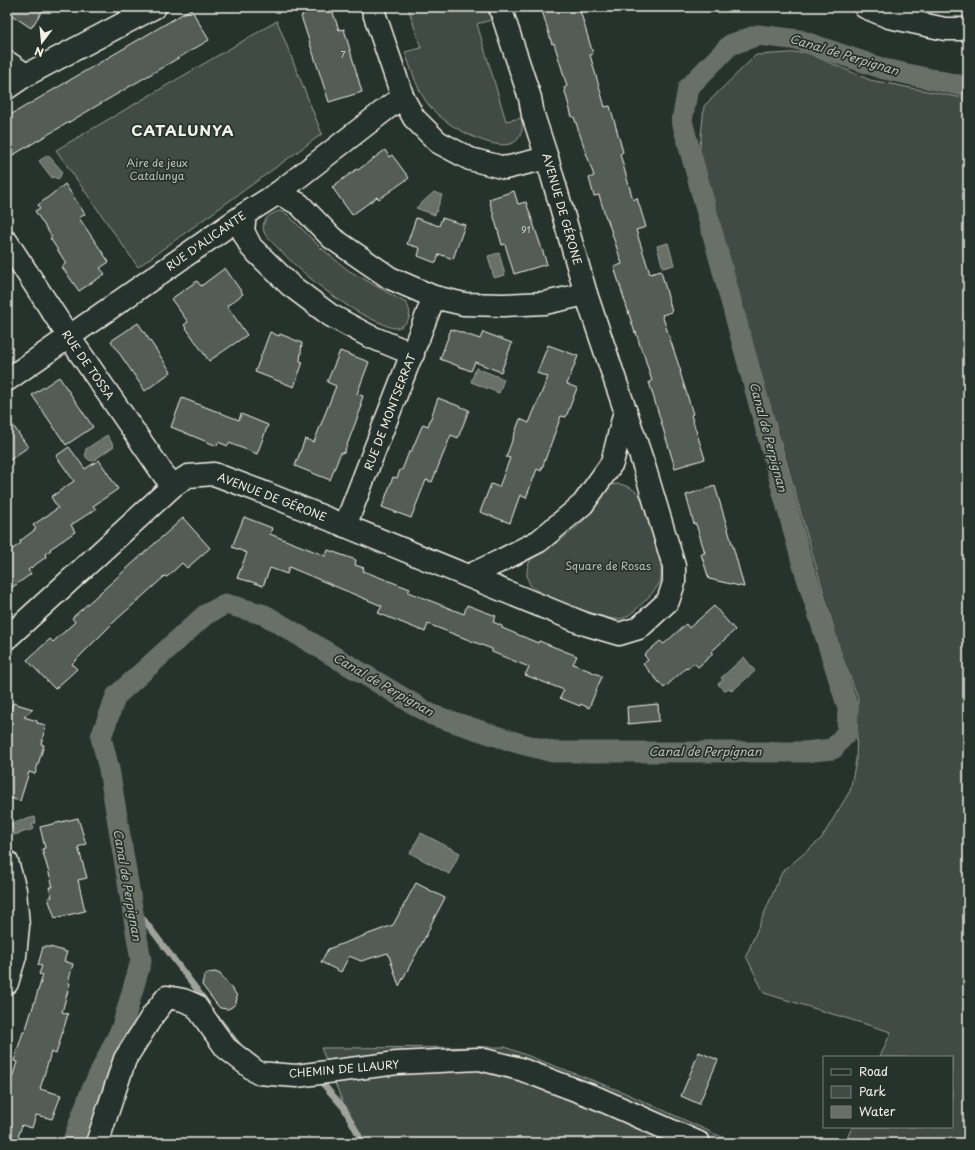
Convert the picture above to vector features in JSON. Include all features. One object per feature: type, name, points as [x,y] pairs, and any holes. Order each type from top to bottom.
[{"type":"street","points":[[7,88],[26,76],[154,7]]},
{"type":"street","points":[[372,7],[403,98],[414,118],[438,142],[470,160],[504,168],[547,158]]},
{"type":"street","name":"AVENUE DE GÉRONE","points":[[7,638],[174,485],[188,476],[214,474],[265,493],[585,624],[619,634],[640,628],[668,600],[674,583],[674,566],[644,466],[586,294],[533,114],[530,98],[500,7]]},
{"type":"street","points":[[865,7],[889,17],[945,29],[968,29]]},
{"type":"street","points":[[7,62],[26,76]]},
{"type":"street","name":"RUE D'ALICANTE","points":[[7,380],[245,214],[278,193],[390,106],[403,98]]},
{"type":"street","points":[[278,193],[299,204],[332,238],[390,278],[434,297],[464,304],[503,305],[545,303],[586,294]]},
{"type":"street","points":[[245,214],[243,231],[251,247],[290,285],[330,315],[369,336],[413,354]]},
{"type":"street","name":"RUE DE TOSSA","points":[[7,242],[69,337],[164,475],[174,485]]},
{"type":"street","name":"RUE DE MONTSERRAT","points":[[345,526],[434,297]]},
{"type":"street","points":[[468,576],[539,541],[583,504],[612,463],[625,411]]},
{"type":"street","points":[[7,862],[15,890],[18,926],[15,956],[7,983]]},
{"type":"street","name":"CHEMIN DE LLAURY","points":[[97,1143],[125,1060],[153,1015],[167,998],[183,1000],[195,1006],[226,1048],[258,1073],[296,1076],[397,1063],[480,1059],[520,1069],[590,1095],[699,1143]]},
{"type":"green space","points":[[408,7],[487,7],[491,20],[477,24],[506,121],[521,118],[522,129],[518,139],[512,143],[504,145],[486,142],[476,138],[453,126],[442,118],[426,102],[419,89],[405,52],[421,48]]},
{"type":"green space","name":"Aire de jeux Catalunya","points":[[277,21],[322,134],[138,267],[56,150]]},
{"type":"green space","points":[[805,52],[870,80],[968,99],[968,1143],[845,1143],[852,1128],[953,1128],[953,1056],[880,1056],[891,1032],[764,993],[746,956],[782,872],[821,839],[850,791],[856,760],[858,698],[841,654],[699,157],[704,106],[756,55]]},
{"type":"green space","points":[[280,211],[287,214],[321,248],[348,270],[406,303],[410,314],[405,323],[402,326],[393,328],[367,317],[339,300],[298,268],[266,236],[264,232],[263,228],[267,218],[273,213]]},
{"type":"green space","name":"Square de Rosas","points":[[617,484],[630,488],[641,497],[661,564],[661,580],[654,591],[633,612],[623,618],[615,619],[571,606],[536,590],[529,583],[527,569],[533,557],[575,529],[589,515],[607,488],[611,485]]},
{"type":"green space","points":[[505,1047],[623,1092],[735,1143],[359,1143],[321,1048]]},
{"type":"water","points":[[48,155],[62,171],[58,179],[54,177],[52,178],[39,161]]},
{"type":"water","points":[[434,192],[442,195],[435,215],[416,208]]},
{"type":"water","points":[[668,243],[674,265],[663,268],[657,246]]},
{"type":"water","points":[[499,253],[505,275],[494,278],[488,256]]},
{"type":"water","points":[[476,368],[504,379],[499,393],[471,382]]},
{"type":"water","points":[[107,435],[114,446],[93,461],[87,459],[85,456],[86,449]]},
{"type":"water","points":[[744,657],[755,671],[732,691],[729,688],[724,691],[718,684],[723,680],[721,678]]},
{"type":"water","points":[[35,817],[36,823],[32,824],[34,829],[14,835],[11,823]]},
{"type":"water","points":[[421,833],[460,853],[449,874],[410,853]]},
{"type":"building","points":[[7,7],[45,7],[31,28],[7,12]]},
{"type":"building","points":[[300,7],[331,7],[339,30],[344,29],[362,92],[329,102],[301,16],[303,15]]},
{"type":"building","points":[[541,7],[579,7],[593,54],[590,55],[605,107],[610,106],[623,152],[620,154],[633,200],[637,198],[646,227],[636,230],[650,274],[661,271],[672,312],[662,315],[681,372],[693,414],[691,415],[705,459],[675,468],[649,382],[652,381],[614,267],[622,264],[599,195],[594,196],[589,178],[594,176],[574,117],[572,117],[564,88],[567,86]]},
{"type":"building","points":[[191,9],[209,40],[13,155],[7,145],[7,117]]},
{"type":"building","points":[[385,150],[389,157],[392,155],[409,178],[379,199],[377,197],[352,215],[332,187]]},
{"type":"building","points":[[65,184],[85,214],[79,218],[109,262],[100,268],[105,274],[79,291],[62,267],[66,263],[50,238],[52,237],[35,211],[40,208],[38,205]]},
{"type":"building","points":[[514,191],[518,204],[526,202],[547,264],[514,274],[505,244],[502,245],[489,199]]},
{"type":"building","points":[[416,218],[439,226],[442,218],[465,225],[453,259],[439,254],[436,263],[418,256],[420,248],[407,244]]},
{"type":"building","points":[[225,268],[243,294],[227,306],[247,335],[209,361],[184,325],[188,322],[171,299],[197,281],[201,286]]},
{"type":"building","points":[[138,323],[171,372],[145,391],[111,341]]},
{"type":"building","points":[[451,329],[480,339],[483,332],[512,343],[501,372],[475,362],[471,371],[440,359]]},
{"type":"building","points":[[270,332],[279,336],[280,334],[302,343],[300,361],[303,362],[294,387],[255,372]]},
{"type":"building","points":[[548,345],[578,356],[567,384],[577,388],[566,417],[561,416],[541,471],[537,469],[526,498],[520,495],[510,523],[480,512],[491,484],[499,487],[510,458],[506,457],[520,419],[529,423],[548,377],[537,373]]},
{"type":"building","points":[[340,351],[369,362],[357,394],[363,396],[360,405],[362,406],[344,453],[341,452],[330,480],[295,466],[305,439],[314,442],[336,386],[327,382]]},
{"type":"building","points":[[59,377],[93,427],[66,445],[32,395]]},
{"type":"building","points":[[182,398],[239,420],[241,414],[268,425],[257,454],[229,443],[228,446],[218,442],[217,446],[171,427]]},
{"type":"building","points":[[438,398],[469,410],[458,438],[451,435],[432,482],[426,480],[411,518],[382,507],[393,477],[397,478],[400,470],[402,470],[423,424],[428,426]]},
{"type":"building","points":[[7,417],[28,447],[7,462]]},
{"type":"building","points":[[69,447],[85,469],[99,460],[118,489],[93,506],[96,509],[71,525],[75,532],[50,549],[51,550],[45,554],[46,557],[28,570],[31,574],[7,591],[7,553],[21,543],[20,541],[36,529],[33,525],[58,508],[51,497],[74,481],[56,456]]},
{"type":"building","points":[[715,486],[744,587],[709,579],[701,554],[705,553],[696,524],[694,524],[686,495]]},
{"type":"building","points":[[244,517],[272,528],[270,534],[326,556],[328,550],[356,560],[355,565],[364,568],[363,571],[410,589],[408,592],[464,614],[467,605],[496,616],[493,622],[502,626],[502,628],[538,643],[539,641],[577,656],[573,664],[602,676],[589,708],[560,698],[564,690],[525,675],[529,667],[492,652],[492,649],[428,624],[425,632],[378,613],[382,606],[289,567],[287,574],[270,568],[263,586],[237,578],[247,553],[232,547]]},
{"type":"building","points":[[183,518],[210,548],[187,568],[182,563],[167,577],[165,576],[115,621],[72,664],[77,669],[55,689],[27,660],[50,639],[53,642],[75,622],[72,618]]},
{"type":"building","points":[[714,606],[735,630],[711,652],[713,654],[698,667],[694,663],[687,669],[686,668],[664,688],[643,664],[648,660],[644,655],[660,641],[664,644],[686,624],[689,628]]},
{"type":"building","points":[[13,703],[33,709],[24,717],[46,725],[41,744],[44,745],[35,774],[29,772],[20,801],[7,797],[7,721]]},
{"type":"building","points":[[658,704],[659,721],[628,724],[627,707]]},
{"type":"building","points":[[78,818],[86,844],[78,847],[87,878],[78,880],[85,911],[55,918],[48,898],[52,897],[49,887],[53,887],[42,849],[45,848],[40,827]]},
{"type":"building","points":[[416,883],[445,898],[399,986],[388,953],[361,961],[349,956],[341,972],[321,962],[328,949],[393,925]]},
{"type":"building","points":[[43,947],[50,947],[67,952],[64,961],[73,964],[68,983],[70,983],[62,1012],[68,1014],[56,1054],[51,1052],[40,1089],[61,1095],[52,1119],[36,1115],[32,1128],[22,1125],[16,1143],[7,1143],[7,1094],[17,1062],[14,1061],[43,975],[39,974],[42,966],[38,965]]},
{"type":"building","points":[[215,972],[220,974],[236,994],[236,1003],[228,1009],[220,1008],[202,985],[204,976]]},
{"type":"building","points":[[699,1052],[718,1060],[699,1104],[681,1096]]},
{"type":"waterway","name":"Canal de Perpignan","points":[[72,1143],[91,1091],[122,1027],[141,961],[109,769],[101,737],[116,696],[205,615],[226,604],[265,615],[432,715],[518,743],[553,752],[804,752],[833,749],[847,732],[848,708],[802,562],[682,121],[688,88],[730,45],[758,35],[799,40],[884,69],[968,87]]},
{"type":"waterway","points":[[132,904],[207,1003]]},
{"type":"waterway","points":[[218,1019],[239,1046]]},
{"type":"waterway","points":[[323,1084],[344,1108],[363,1143]]},
{"type":"district","name":"CATALUNYA","points":[[183,131]]}]
